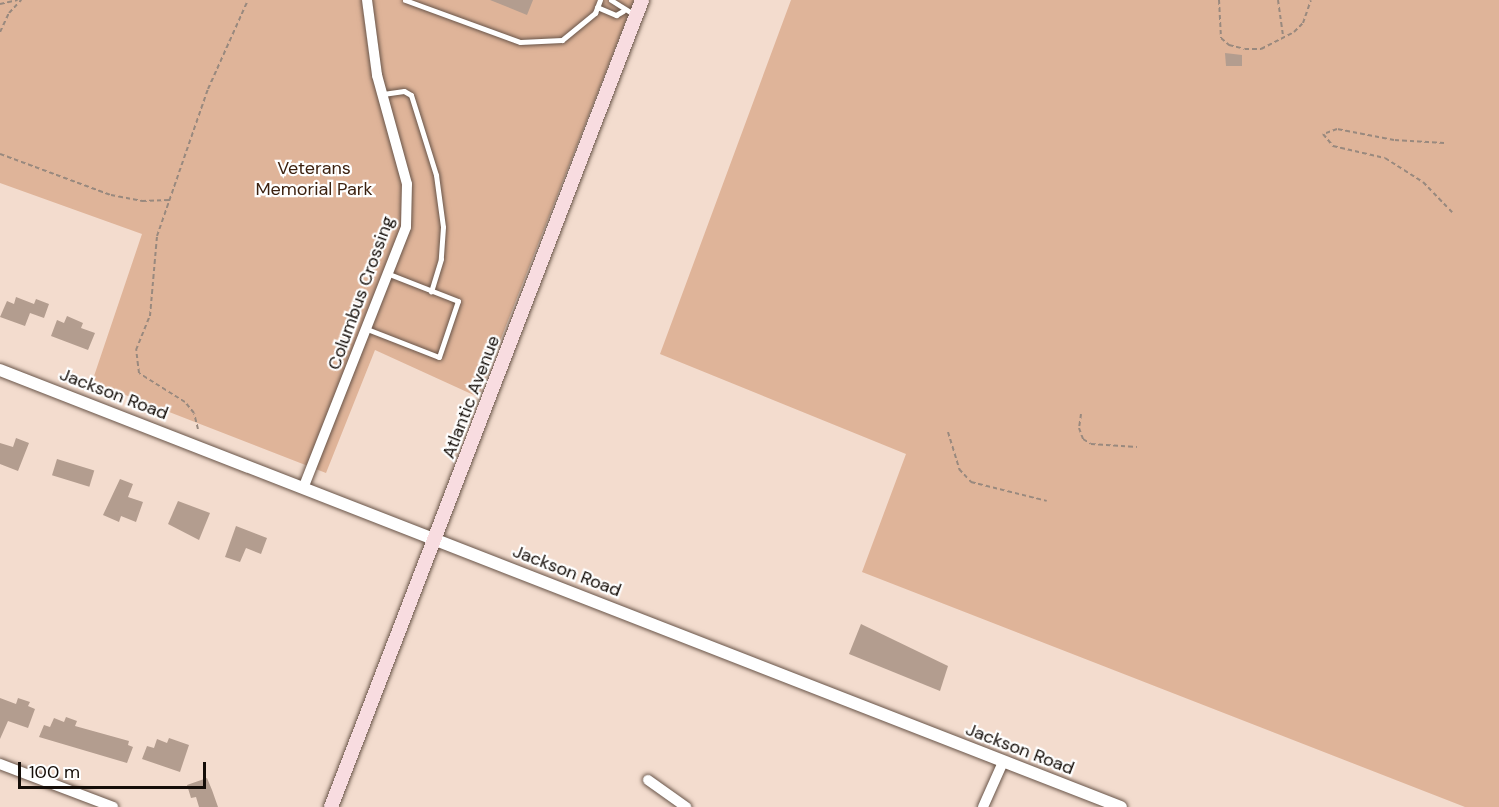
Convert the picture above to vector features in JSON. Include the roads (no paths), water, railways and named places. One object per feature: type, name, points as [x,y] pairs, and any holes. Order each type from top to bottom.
[{"type":"main road","name":"Atlantic Avenue","points":[[331,807],[435,539],[630,13],[642,0]]},
{"type":"street","name":"Columbus Crossing","points":[[304,486],[406,227],[408,206],[399,149],[382,94],[370,40],[367,0]]},
{"type":"street","name":"Jackson Road","points":[[0,370],[304,486],[1121,807]]},
{"type":"street","points":[[983,807],[1003,762]]},
{"type":"street","points":[[0,764],[113,807]]},
{"type":"street","points":[[648,780],[686,807]]},
{"type":"lane","points":[[408,0],[520,42],[562,40],[595,13],[600,0]]},
{"type":"lane","points":[[611,0],[630,13]]},
{"type":"lane","points":[[597,7],[616,15],[630,13]]},
{"type":"lane","points":[[382,94],[397,90],[411,95],[436,175],[443,227],[441,259],[431,291]]},
{"type":"lane","points":[[367,329],[438,357],[458,301],[389,274]]},
{"type":"park label","name":"Veterans Memorial Park","points":[[314,180]]}]
